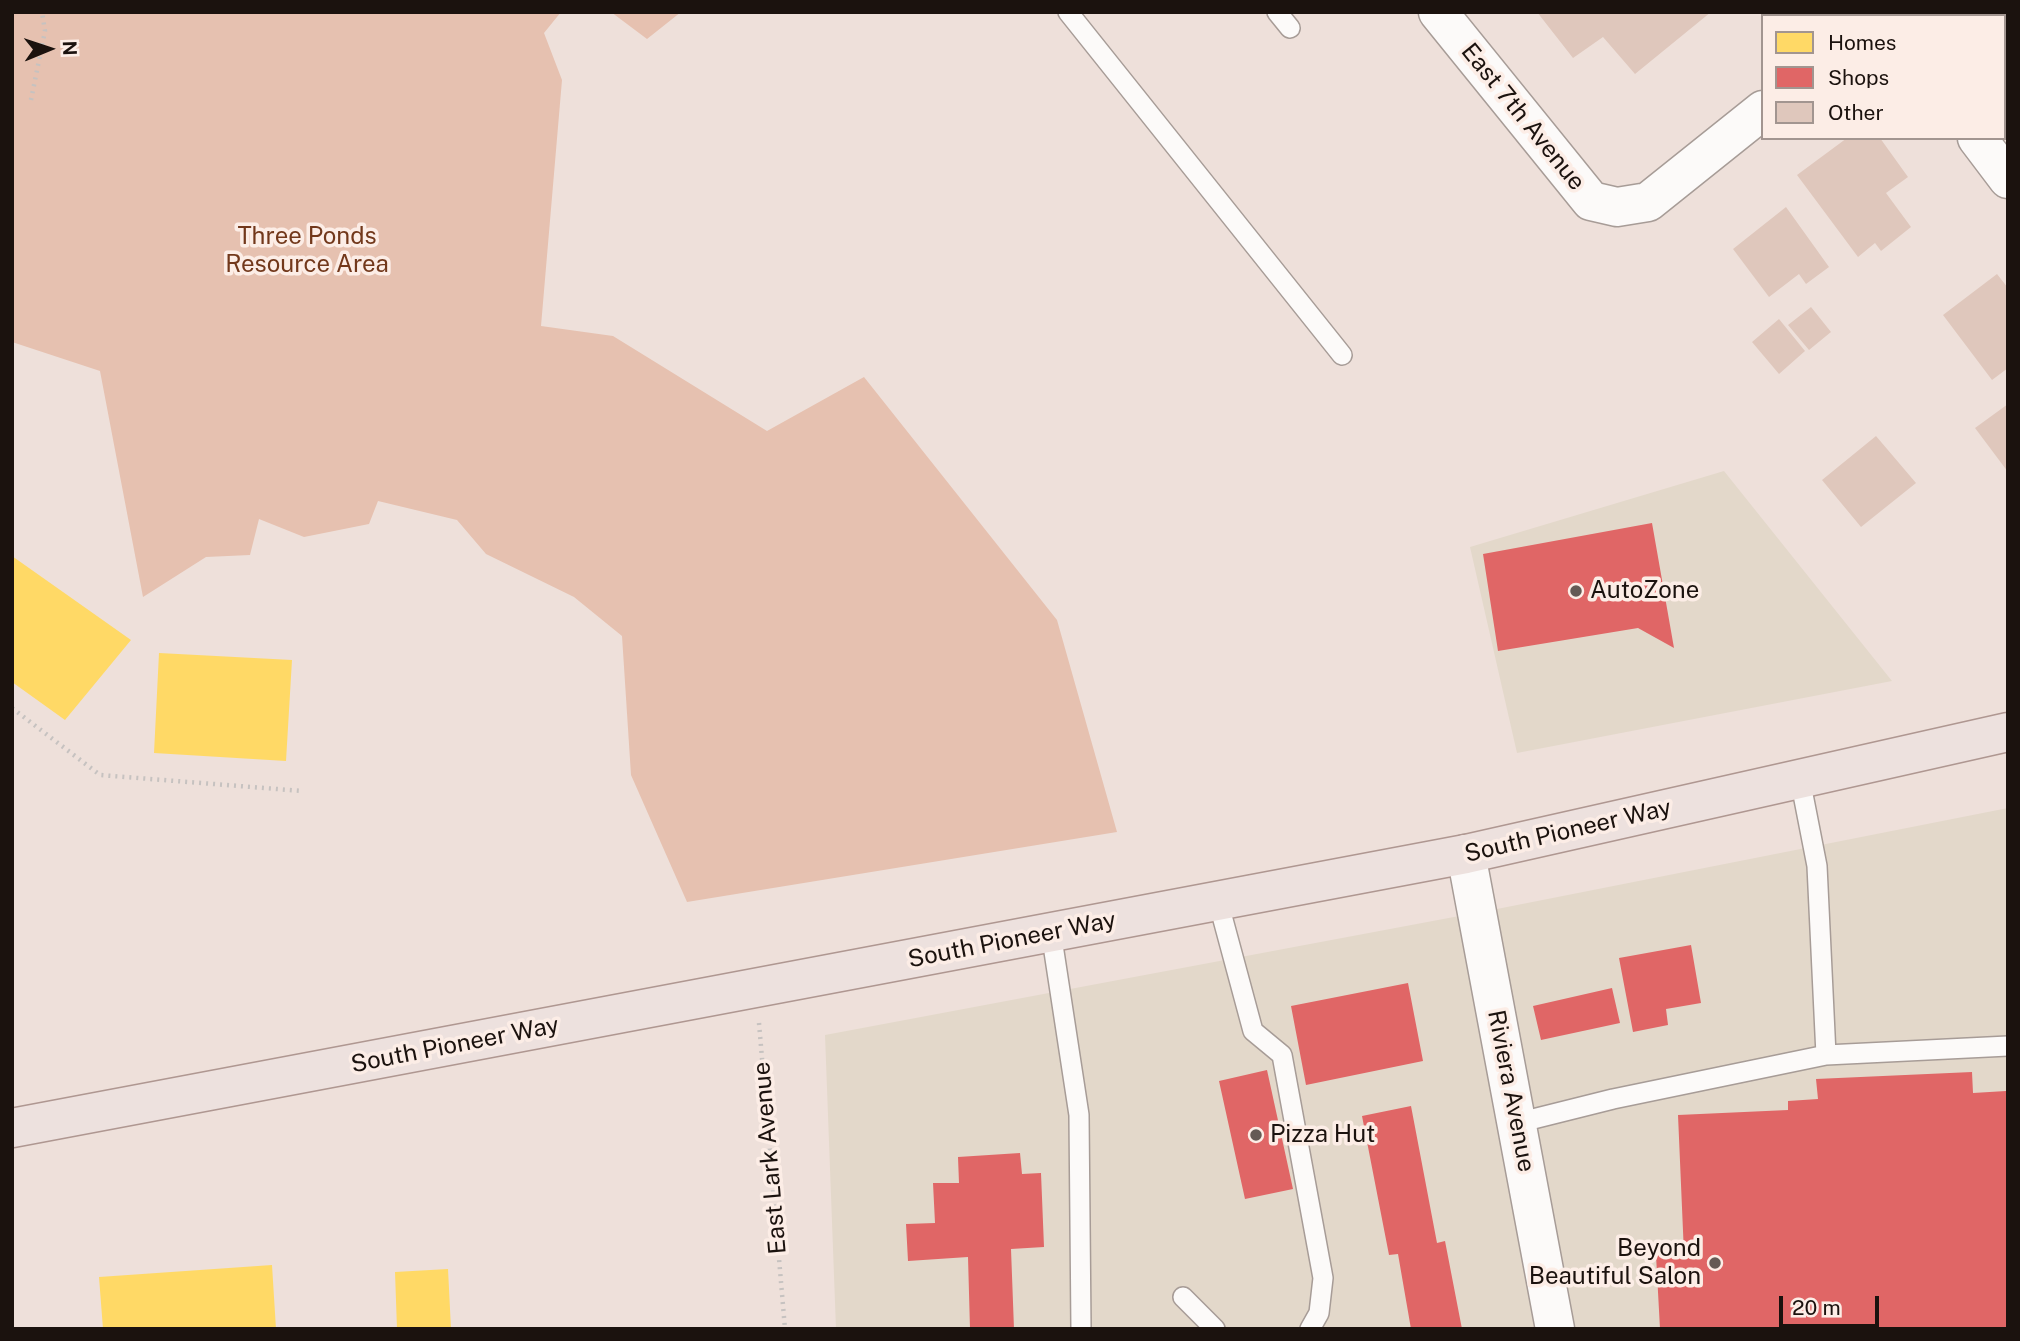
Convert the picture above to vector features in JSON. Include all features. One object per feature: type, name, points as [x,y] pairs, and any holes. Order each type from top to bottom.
[{"type":"main road","name":"South Pioneer Way","points":[[12,1128],[1466,854],[2008,732]]},
{"type":"street","name":"East 7th Avenue","points":[[1438,12],[1591,201],[1618,207],[1648,202],[1761,112]]},
{"type":"street","points":[[1979,140],[2008,179]]},
{"type":"street","name":"Riviera Avenue","points":[[1466,854],[1555,1329]]},
{"type":"lane","points":[[1068,12],[1342,355]]},
{"type":"lane","points":[[1800,779],[1817,866],[1826,1055]]},
{"type":"lane","points":[[1218,901],[1253,1031],[1282,1055],[1324,1278],[1319,1313],[1310,1329]]},
{"type":"lane","points":[[1051,932],[1079,1115],[1081,1329]]},
{"type":"lane","points":[[1517,1123],[1613,1099],[1826,1055],[2008,1046]]},
{"type":"lane","points":[[1183,1297],[1215,1329]]},
{"type":"path","points":[[31,100],[45,31],[42,12]]},
{"type":"path","points":[[12,708],[100,775],[302,791]]},
{"type":"path","name":"East Lark Avenue","points":[[756,987],[785,1329]]},
{"type":"shaded area","points":[[1724,471],[1892,681],[1517,753],[1470,547]]},
{"type":"shaded area","points":[[2008,808],[2008,1329],[836,1329],[825,1035],[1502,908]]},
{"type":"green space","name":"Three Ponds Resource Area","points":[[12,12],[561,12],[544,33],[562,80],[541,326],[613,336],[767,431],[864,377],[1057,620],[1117,832],[687,902],[631,775],[622,636],[574,597],[486,554],[457,520],[378,501],[369,524],[304,537],[259,519],[250,555],[206,557],[143,597],[100,371],[12,342]]},
{"type":"green space","points":[[611,12],[681,12],[647,39]]},
{"type":"building: Homes","points":[[12,556],[131,640],[65,720],[12,682]]},
{"type":"building: Homes","points":[[159,653],[292,660],[286,761],[154,753]]},
{"type":"building: Homes","points":[[272,1265],[276,1329],[103,1329],[99,1277]]},
{"type":"building: Homes","points":[[448,1269],[451,1329],[397,1329],[395,1272]]},
{"type":"building: Shops","name":"AutoZone","points":[[1652,523],[1674,648],[1638,628],[1498,651],[1483,554]]},
{"type":"building: Shops","points":[[1691,945],[1701,1003],[1666,1009],[1668,1025],[1633,1032],[1619,958]]},
{"type":"building: Shops","points":[[1408,983],[1423,1061],[1306,1085],[1291,1006]]},
{"type":"building: Shops","points":[[1612,988],[1620,1023],[1541,1040],[1533,1006]]},
{"type":"building: Shops","name":"Pizza Hut","points":[[1267,1070],[1293,1189],[1245,1199],[1219,1081]]},
{"type":"building: Shops","points":[[1972,1072],[1973,1093],[2006,1091],[2008,1105],[2008,1329],[1660,1329],[1656,1255],[1684,1254],[1678,1115],[1788,1110],[1788,1101],[1818,1099],[1816,1079]]},
{"type":"building: Shops","points":[[1411,1106],[1437,1243],[1445,1241],[1462,1329],[1411,1329],[1398,1254],[1389,1255],[1362,1116]]},
{"type":"building: Shops","points":[[1020,1153],[1022,1174],[1041,1173],[1044,1247],[1011,1249],[1014,1329],[970,1329],[968,1257],[908,1261],[906,1224],[935,1223],[933,1183],[959,1183],[958,1157]]},
{"type":"building: Other","points":[[1537,12],[1711,12],[1635,74],[1603,37],[1573,58]]},
{"type":"building: Other","points":[[1844,140],[1881,140],[1908,177],[1886,193],[1911,227],[1881,251],[1875,243],[1858,257],[1797,175]]},
{"type":"building: Other","points":[[1786,207],[1829,267],[1806,284],[1799,274],[1769,297],[1733,249]]},
{"type":"building: Other","points":[[1997,274],[2008,288],[2008,368],[1992,380],[1943,315]]},
{"type":"building: Other","points":[[1811,307],[1831,332],[1809,350],[1788,325]]},
{"type":"building: Other","points":[[1779,319],[1805,351],[1779,374],[1752,342]]},
{"type":"building: Other","points":[[2008,404],[2008,472],[1975,428]]},
{"type":"building: Other","points":[[1876,436],[1916,483],[1861,527],[1822,480]]},
{"type":"place","name":"AutoZone","points":[[1576,591]]},
{"type":"place","name":"Pizza Hut","points":[[1256,1135]]},
{"type":"place","name":"Beyond Beautiful Salon","points":[[1715,1263]]}]
